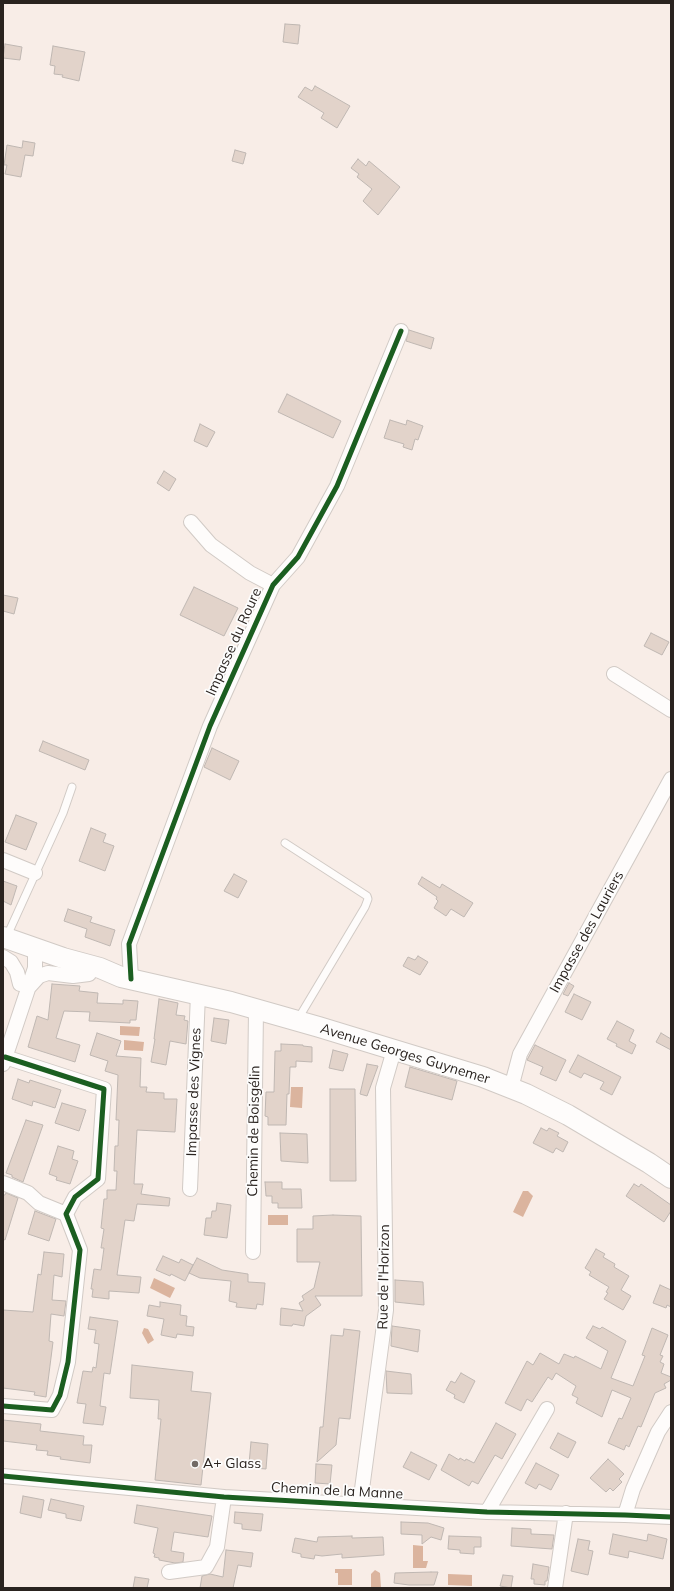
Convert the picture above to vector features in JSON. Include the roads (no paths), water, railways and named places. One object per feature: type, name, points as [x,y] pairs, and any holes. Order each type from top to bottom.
[{"type":"main road","name":"Avenue Georges Guynemer","points":[[4,945],[63,958],[91,970]]},
{"type":"main road","name":"Avenue Georges Guynemer","points":[[4,945],[33,958],[198,994],[296,1021],[483,1077],[511,1088],[568,1115],[649,1163],[671,1178]]},
{"type":"street","name":"Impasse du Roure","points":[[126,978],[129,944],[210,726],[273,585],[298,558],[337,486],[401,331]]},
{"type":"street","name":"Impasse du Roure","points":[[191,522],[211,545],[250,573],[273,585]]},
{"type":"street","points":[[614,674],[671,710]]},
{"type":"street","name":"Impasse des Lauriers","points":[[511,1088],[520,1054],[671,779]]},
{"type":"street","points":[[3,860],[35,873]]},
{"type":"street","points":[[4,945],[24,986]]},
{"type":"street","points":[[33,958],[27,964],[24,986],[4,1061],[104,1090],[98,1180],[76,1197],[66,1214]]},
{"type":"street","points":[[3,1037],[24,986],[39,976],[48,973],[73,976],[91,970]]},
{"type":"street","name":"Impasse des Vignes","points":[[190,1189],[198,994]]},
{"type":"street","name":"Chemin de Boisgélin","points":[[253,1252],[256,1010]]},
{"type":"street","name":"Rue de l'Horizon","points":[[360,1504],[386,1310],[384,1088],[394,1050]]},
{"type":"street","points":[[3,1183],[28,1193],[39,1203],[66,1214],[80,1250],[68,1362],[60,1395],[52,1410],[3,1406]]},
{"type":"street","points":[[487,1512],[547,1409]]},
{"type":"street","points":[[625,1514],[633,1489],[658,1432],[671,1412]]},
{"type":"street","name":"Chemin de la Manne","points":[[3,1476],[224,1497],[487,1512],[625,1514],[671,1517]]},
{"type":"street","points":[[169,1572],[206,1567],[217,1547],[224,1497]]},
{"type":"street","points":[[556,1588],[566,1513]]},
{"type":"lane","points":[[4,945],[63,813],[72,787]]},
{"type":"lane","points":[[285,843],[367,896],[368,899],[365,907],[296,1021]]},
{"type":"place","name":"A+ Glass","points":[[195,1464]]}]
